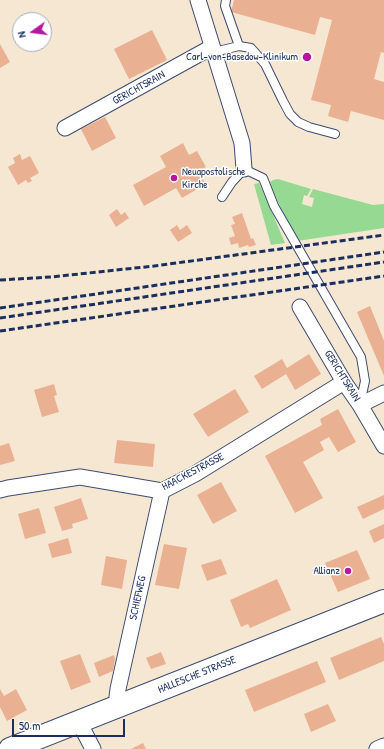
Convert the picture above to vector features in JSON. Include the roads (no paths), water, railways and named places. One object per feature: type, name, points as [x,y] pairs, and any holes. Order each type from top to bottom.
[{"type":"main road","name":"HALLESCHE STRASSE","points":[[10,749],[384,601]]},
{"type":"street","points":[[198,0],[242,143],[244,169]]},
{"type":"street","name":"GERICHTSRAIN","points":[[65,128],[213,50]]},
{"type":"street","name":"GERICHTSRAIN","points":[[300,307],[384,446]]},
{"type":"street","name":"HAACKESTRASSE","points":[[0,490],[80,478],[162,491],[195,474],[344,382]]},
{"type":"street","points":[[360,405],[384,393]]},
{"type":"street","name":"SCHIEFWEG","points":[[121,705],[117,697],[118,689],[162,491]]},
{"type":"street","points":[[79,722],[94,749]]},
{"type":"street","points":[[378,749],[384,746]]},
{"type":"lane","points":[[226,0],[225,6],[239,46]]},
{"type":"lane","points":[[213,50],[239,46],[251,48],[266,64],[290,114],[298,122],[309,128],[335,134]]},
{"type":"lane","points":[[222,197],[232,182],[244,169],[263,178],[274,206],[362,357],[365,381],[360,405]]},
{"type":"railway","points":[[0,280],[51,277],[154,266],[384,235]]},
{"type":"railway","points":[[0,308],[384,252]]},
{"type":"railway","points":[[0,318],[384,262]]},
{"type":"railway","points":[[0,331],[384,276]]},
{"type":"place","name":"Carl-von-Basedow-Klinikum","points":[[307,57]]},
{"type":"place","name":"Neuapostolische Kirche","points":[[174,178]]},
{"type":"place","name":"Allianz","points":[[348,571]]}]
